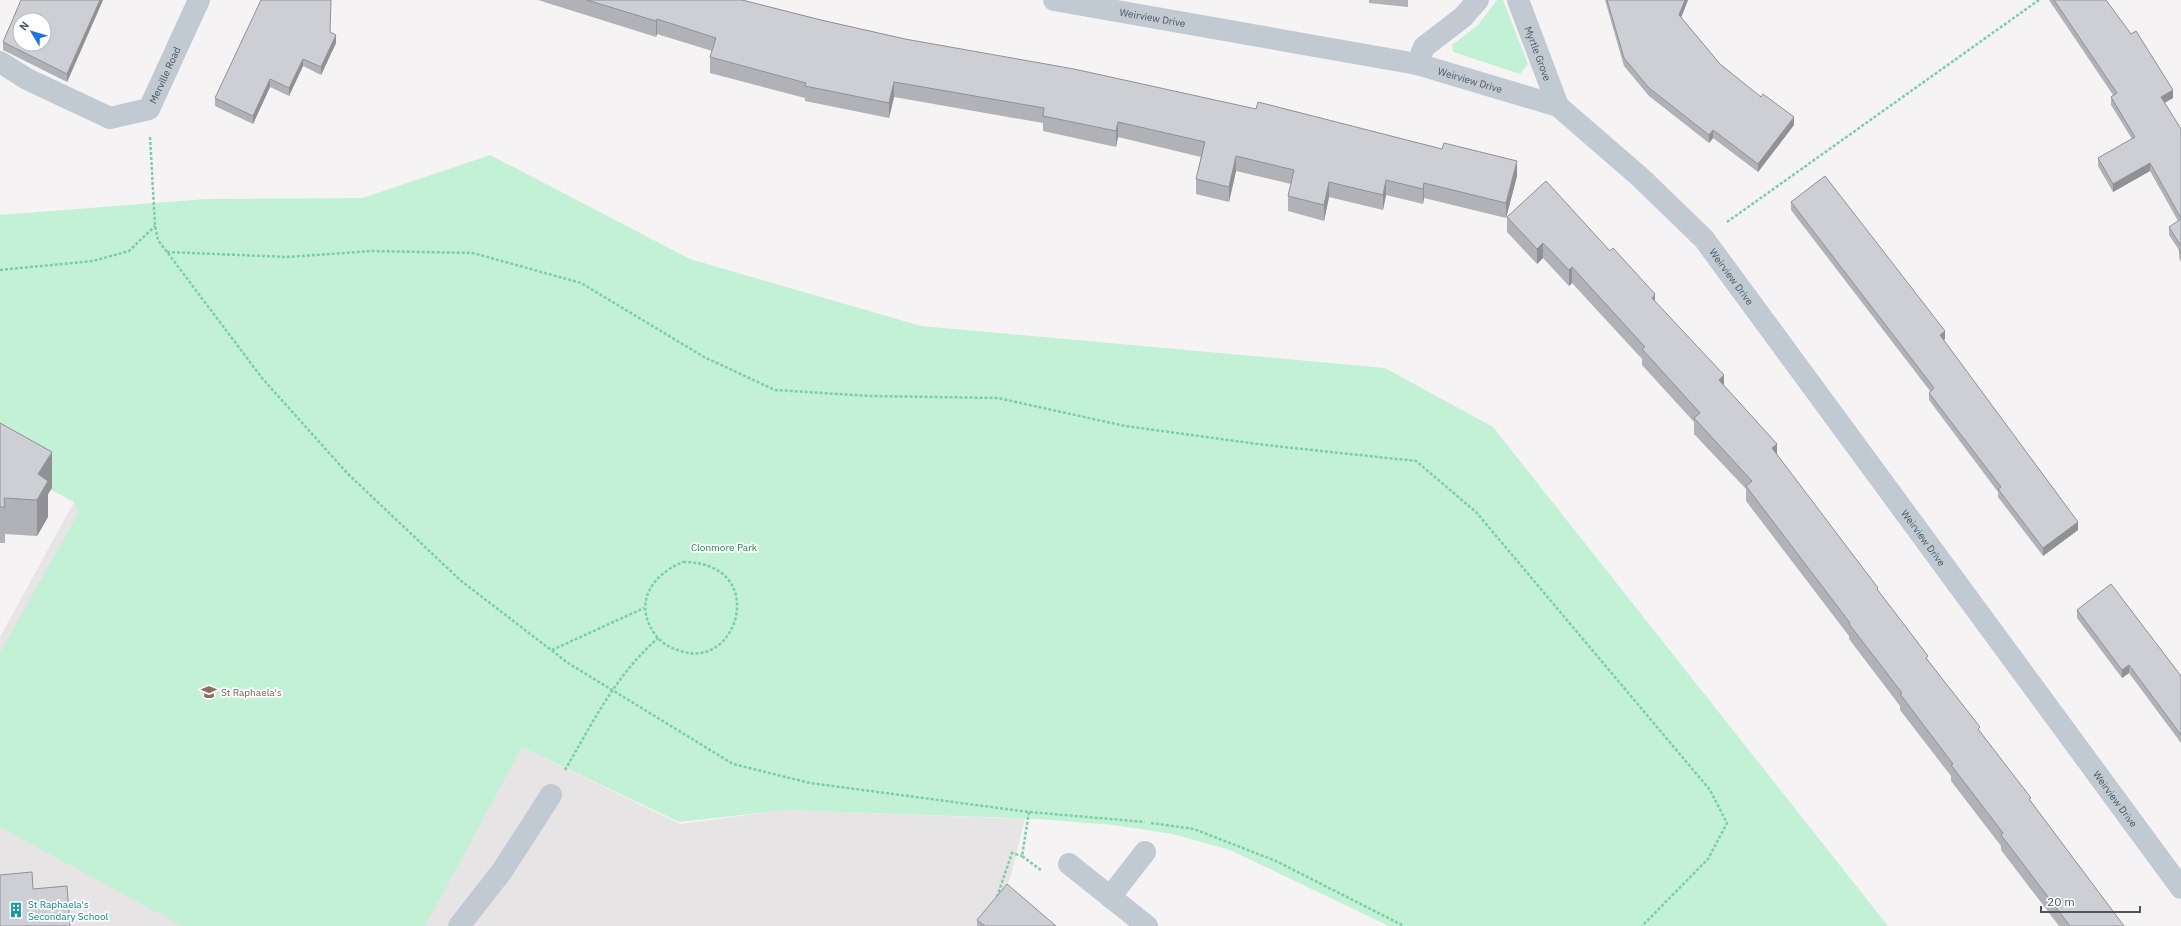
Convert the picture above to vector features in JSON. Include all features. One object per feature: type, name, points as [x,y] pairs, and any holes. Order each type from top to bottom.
[{"type":"street","name":"Merville Road","points":[[149,109],[199,0]]},
{"type":"street","name":"Weirview Drive","points":[[1054,0],[1417,64],[1558,106],[1640,177],[1704,239],[2181,888]]},
{"type":"street","points":[[1417,64],[1424,47],[1463,17],[1478,0]]},
{"type":"street","name":"Myrtle Grove","points":[[1518,0],[1558,106]]},
{"type":"street","points":[[0,62],[27,78],[110,118],[149,109]]},
{"type":"street","points":[[459,926],[502,871],[551,795]]},
{"type":"street","points":[[1110,896],[1145,852]]},
{"type":"street","points":[[1069,864],[1147,926]]},
{"type":"path","points":[[1704,239],[2040,0]]},
{"type":"path","name":"Merville Road","points":[[149,109],[155,225],[158,240],[262,378],[348,474],[460,580],[552,650],[612,690],[733,764],[810,782],[1029,812],[1166,824],[1194,829],[1276,861],[1404,926]]},
{"type":"path","points":[[0,270],[93,261],[130,251],[155,225]]},
{"type":"path","points":[[167,252],[287,257],[372,251],[473,253],[581,283],[704,357],[775,390],[870,396],[998,398],[1125,426],[1265,446],[1416,461],[1476,512],[1710,790],[1727,823],[1708,859],[1642,926]]},
{"type":"path","points":[[683,562],[700,562],[714,567],[727,577],[735,591],[738,606],[736,622],[728,636],[717,646],[702,652],[686,653],[671,648],[658,638],[652,629],[644,608],[649,592],[657,578],[669,568],[683,562]]},
{"type":"path","points":[[552,650],[644,608]]},
{"type":"path","points":[[551,795],[612,690],[637,657],[658,638]]},
{"type":"path","points":[[1022,856],[1029,812]]},
{"type":"path","points":[[996,899],[1012,853],[1022,856],[1055,882],[1069,864]]},
{"type":"shaded area","name":"St Raphaela's","points":[[74,502],[522,747],[680,824],[786,810],[1025,819],[1011,875],[1003,899],[988,926],[0,926],[0,637]]},
{"type":"green space","points":[[1497,0],[1503,0],[1528,64],[1520,74],[1453,52],[1452,45],[1478,25]]},
{"type":"green space","name":"Clonmore Park","points":[[490,155],[690,259],[921,326],[1385,368],[1493,427],[1888,926],[1389,926],[1230,850],[1172,834],[1114,825],[1037,819],[786,810],[679,822],[522,747],[425,926],[182,926],[0,827],[0,653],[79,512],[74,502],[0,462],[0,215],[206,199],[363,198]]},
{"type":"building","points":[[21,0],[100,0],[67,74],[23,52],[52,52],[52,12],[16,12]]},
{"type":"building","points":[[261,0],[331,0],[330,32],[336,35],[321,67],[303,59],[289,88],[270,79],[253,116],[215,98]]},
{"type":"building","points":[[587,0],[742,0],[905,39],[1074,69],[1256,109],[1258,102],[1442,149],[1444,143],[1517,161],[1506,203],[1424,183],[1423,189],[1386,180],[1383,195],[1329,182],[1324,205],[1288,196],[1294,170],[1236,156],[1229,187],[1196,179],[1205,142],[1118,122],[1116,131],[1043,116],[1044,108],[894,82],[889,103],[805,86],[806,83],[710,57],[716,38],[657,19],[656,21]]},
{"type":"building","points":[[1607,0],[1685,0],[1679,15],[1720,64],[1761,97],[1763,94],[1794,117],[1758,164],[1713,130],[1709,135],[1649,88],[1624,58]]},
{"type":"building","points":[[2054,0],[2106,0],[2131,34],[2136,31],[2173,90],[2161,97],[2181,129],[2181,218],[2150,163],[2113,184],[2098,158],[2135,137],[2111,97],[2117,93]]},
{"type":"building","points":[[12,21],[12,46],[3,42]]},
{"type":"building","points":[[1825,176],[1945,331],[1940,335],[2078,522],[2043,548],[1998,489],[2001,487],[1929,393],[1934,388],[1791,202]]},
{"type":"building","points":[[1546,181],[1610,251],[1613,248],[1655,294],[1652,298],[1724,375],[1719,380],[1777,444],[1772,448],[1878,588],[1877,589],[1928,656],[1926,658],[1980,727],[1978,729],[2031,798],[2029,799],[2124,926],[2070,926],[2001,835],[2003,833],[1951,765],[1953,764],[1900,694],[1902,693],[1746,486],[1752,481],[1694,418],[1700,413],[1642,349],[1645,347],[1572,267],[1569,270],[1543,243],[1537,249],[1507,217]]},
{"type":"building","points":[[2181,219],[2181,246],[2169,227]]},
{"type":"building","points":[[0,423],[52,452],[38,474],[48,481],[37,500],[4,498],[5,507],[0,507]]},
{"type":"building","points":[[2111,584],[2181,676],[2181,735],[2129,665],[2122,670],[2077,610]]},
{"type":"building","points":[[32,872],[33,889],[67,886],[70,926],[0,926],[0,875]]},
{"type":"building","points":[[1007,884],[1056,926],[985,926],[977,920]]},
{"type":"place","name":"St Raphaela's","points":[[209,692]]},
{"type":"place","name":"St Raphaela's Secondary School","points":[[16,910]]}]
